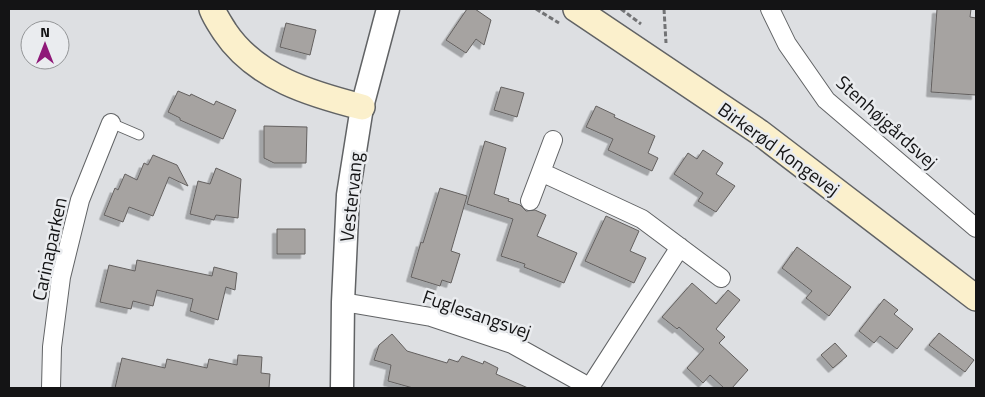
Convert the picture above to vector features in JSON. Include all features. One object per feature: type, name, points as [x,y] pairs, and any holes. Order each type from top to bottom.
[{"type":"main road","points":[[212,9],[214,16],[233,44],[258,67],[288,84],[362,107]]},
{"type":"main road","name":"Birkerød Kongevej","points":[[576,9],[759,132],[976,298]]},
{"type":"street","name":"Vestervang","points":[[342,388],[343,302],[348,195],[362,107],[388,9]]},
{"type":"street","name":"Stenhøjgårdsvej","points":[[770,9],[787,44],[826,100],[976,228]]},
{"type":"street","name":"Carinaparken","points":[[51,388],[52,347],[61,277],[80,200],[111,124]]},
{"type":"street","points":[[530,201],[553,140]]},
{"type":"street","points":[[541,172],[642,219],[720,278]]},
{"type":"street","name":"Fuglesangsvej","points":[[343,302],[431,317],[512,344],[590,388],[680,247]]},
{"type":"lane","points":[[111,124],[139,135]]},
{"type":"path","points":[[659,65],[666,37],[664,9]]},
{"type":"building","points":[[467,9],[475,9],[491,20],[484,45],[476,39],[466,53],[446,40]]},
{"type":"building","points":[[937,9],[971,9],[970,17],[976,18],[976,95],[931,92]]},
{"type":"building","points":[[286,23],[316,30],[310,55],[280,47]]},
{"type":"building","points":[[501,87],[524,93],[517,117],[494,110]]},
{"type":"building","points":[[178,91],[190,96],[191,94],[214,105],[216,101],[236,110],[223,139],[180,120],[180,118],[168,112]]},
{"type":"building","points":[[596,106],[615,115],[614,117],[655,136],[648,153],[658,158],[652,171],[608,150],[613,139],[586,127]]},
{"type":"building","points":[[264,126],[307,127],[306,163],[274,163],[264,158]]},
{"type":"building","points":[[485,141],[506,148],[494,194],[509,199],[508,201],[520,205],[526,211],[535,210],[546,215],[537,236],[577,253],[564,283],[524,267],[525,264],[501,256],[513,219],[467,204]]},
{"type":"building","points":[[703,150],[723,163],[716,174],[735,186],[716,212],[698,201],[703,193],[674,174],[688,153],[697,159]]},
{"type":"building","points":[[153,155],[177,165],[188,186],[169,177],[153,216],[129,207],[123,222],[104,215],[115,188],[118,190],[125,174],[137,180],[144,163],[148,165]]},
{"type":"building","points":[[216,168],[241,179],[238,218],[216,215],[214,220],[190,214],[198,181],[210,184]]},
{"type":"building","points":[[440,188],[467,196],[451,251],[460,254],[451,283],[442,280],[440,286],[411,277]]},
{"type":"building","points":[[606,216],[639,231],[630,251],[646,258],[634,283],[585,261]]},
{"type":"building","points":[[277,229],[305,229],[305,254],[277,254]]},
{"type":"building","points":[[797,247],[851,287],[829,316],[806,298],[812,291],[782,268]]},
{"type":"building","points":[[137,260],[212,276],[214,267],[237,273],[235,290],[226,287],[218,320],[190,311],[193,299],[157,290],[153,306],[133,301],[131,309],[100,302],[109,265],[135,271]]},
{"type":"building","points":[[692,283],[716,304],[728,290],[740,300],[716,329],[725,337],[719,343],[748,370],[732,388],[724,388],[710,375],[703,383],[687,368],[704,349],[679,327],[677,329],[662,317]]},
{"type":"building","points":[[884,299],[898,310],[894,314],[913,329],[897,349],[880,336],[874,343],[859,331]]},
{"type":"building","points":[[939,333],[974,360],[965,372],[929,345]]},
{"type":"building","points":[[392,334],[407,351],[447,363],[449,359],[458,362],[462,356],[483,364],[484,361],[498,368],[496,374],[528,388],[413,388],[388,381],[391,365],[374,360],[379,345]]},
{"type":"building","points":[[835,343],[847,356],[833,368],[821,355]]},
{"type":"building","points":[[238,355],[262,357],[261,373],[270,374],[269,388],[115,388],[122,358],[165,368],[167,359],[207,368],[209,359],[237,365]]}]
